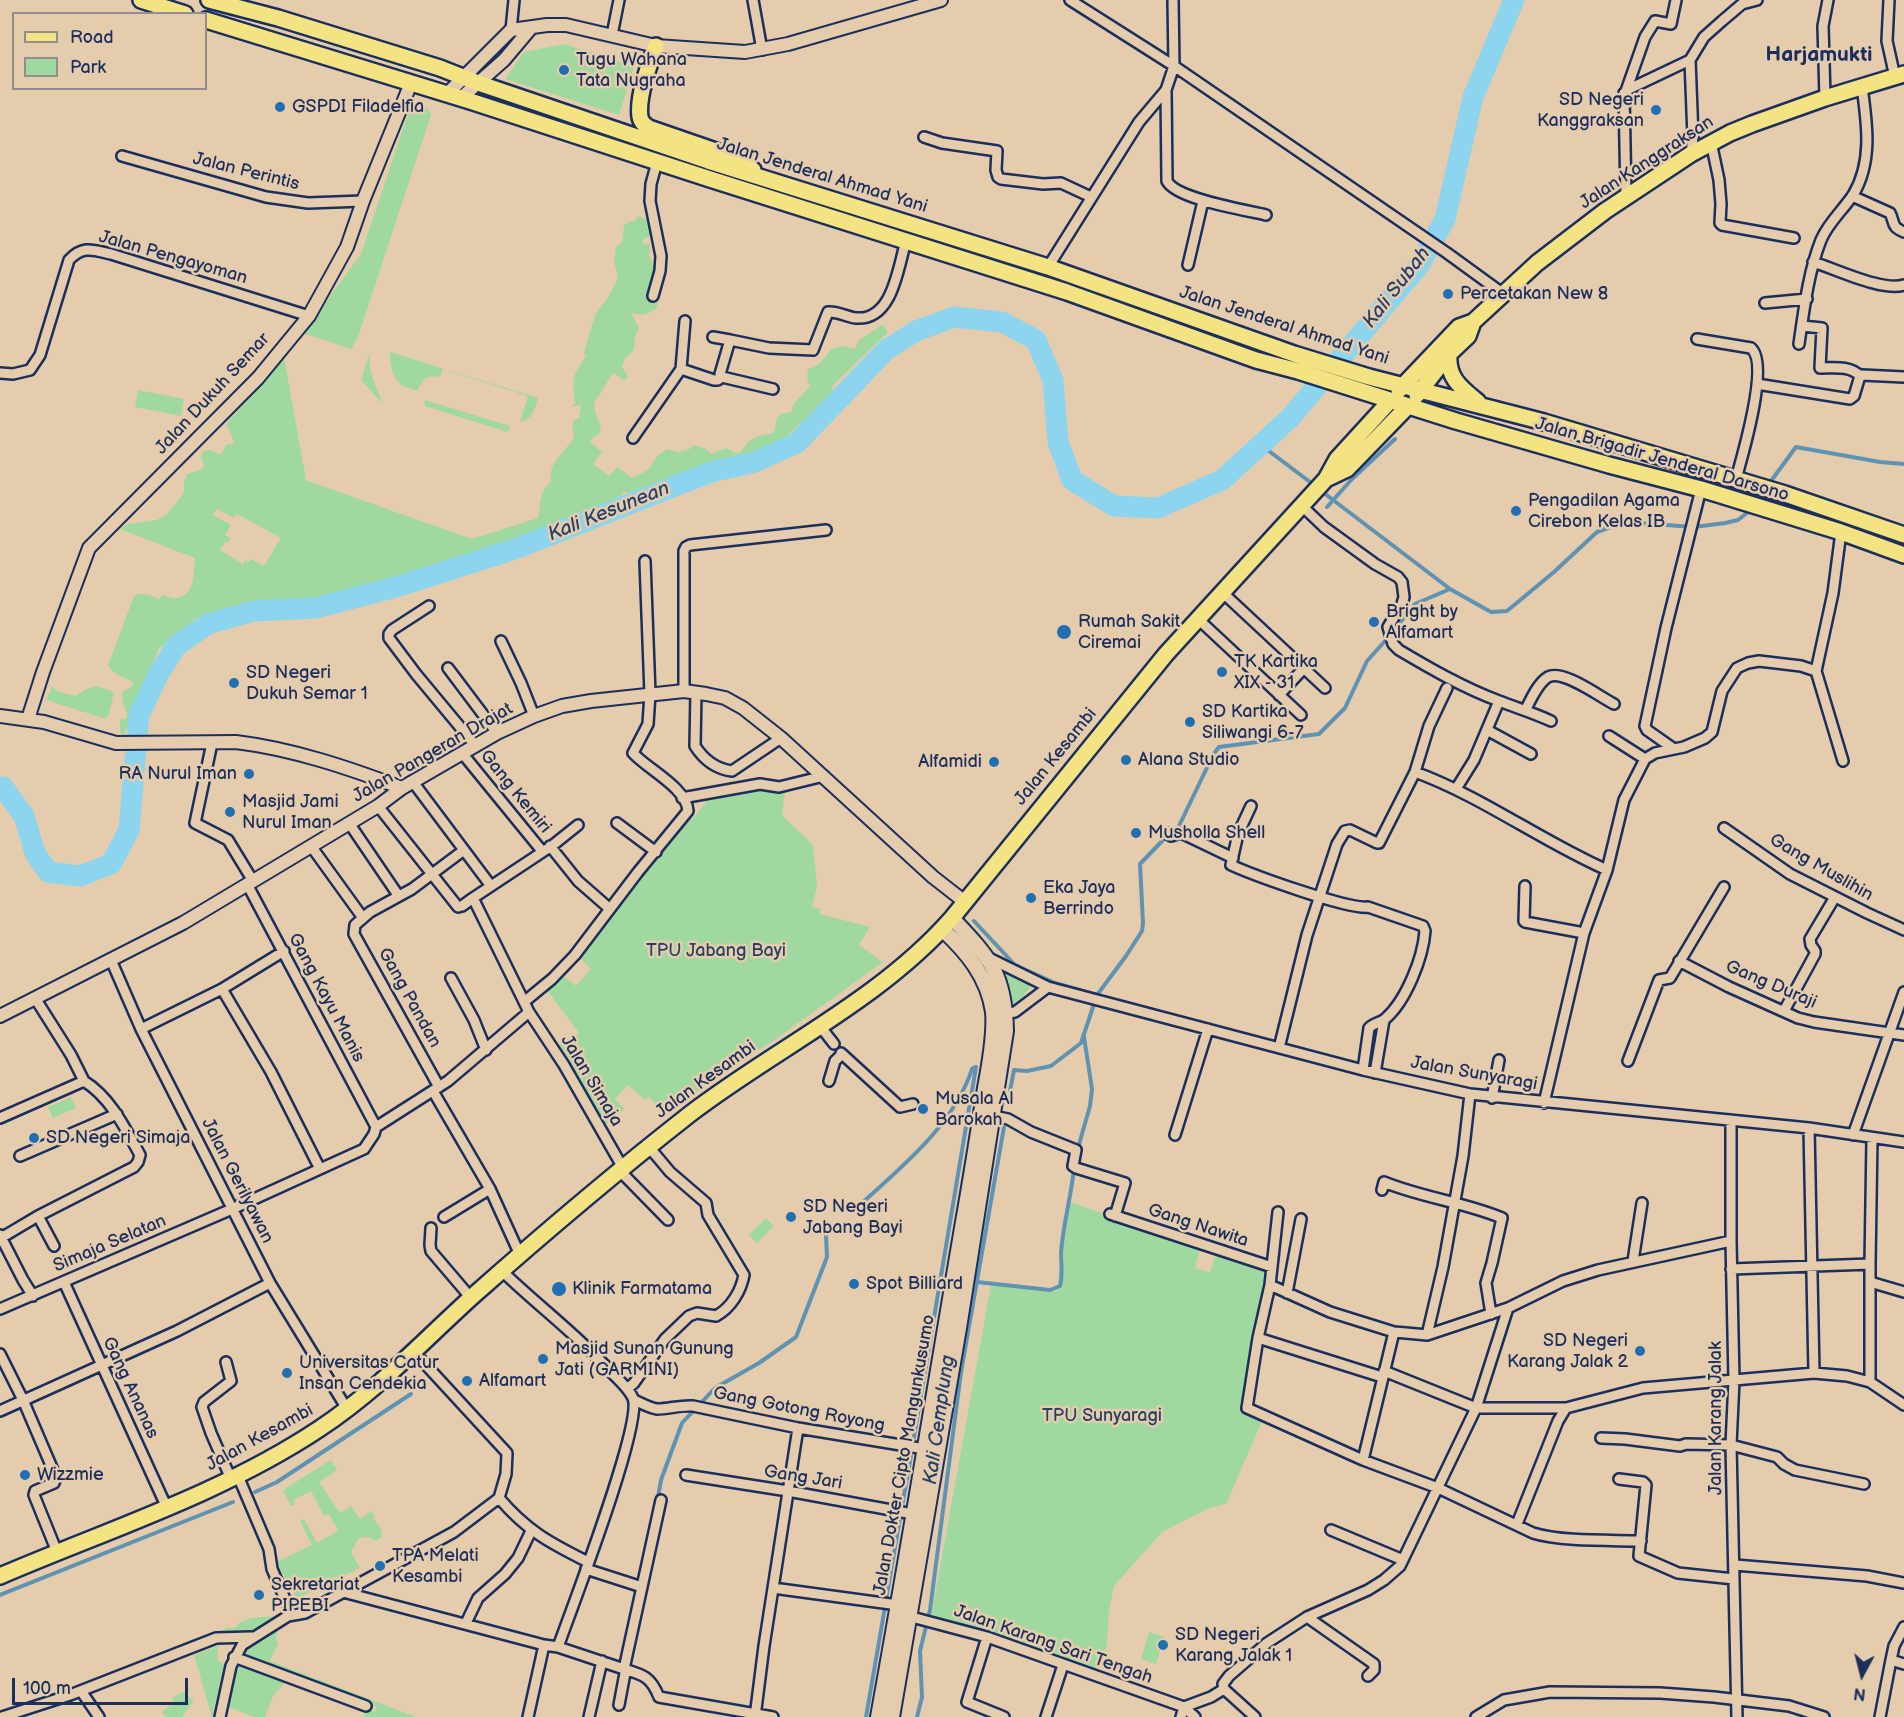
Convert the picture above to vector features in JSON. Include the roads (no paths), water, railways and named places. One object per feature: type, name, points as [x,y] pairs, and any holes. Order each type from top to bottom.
[{"type":"main road","points":[[141,0],[179,12]]},
{"type":"main road","name":"Jalan Jenderal Ahmad Yani","points":[[209,0],[278,18],[463,76],[645,140],[1048,267],[1261,342],[1369,377],[1422,390]]},
{"type":"main road","name":"Jalan Jenderal Ahmad Yani","points":[[207,20],[411,82],[1067,292],[1256,360],[1390,401]]},
{"type":"main road","points":[[656,46],[643,91],[640,110],[640,119],[643,123],[649,128],[736,158],[749,165],[760,177]]},
{"type":"main road","name":"Jalan Kanggraksan","points":[[1404,386],[1459,327],[1473,322],[1537,263],[1626,197],[1691,154],[1711,142],[1752,124],[1900,75]]},
{"type":"main road","name":"Jalan Kanggraksan","points":[[1422,390],[1449,354],[1468,336],[1473,322]]},
{"type":"main road","points":[[1449,354],[1448,363],[1453,380],[1482,405]]},
{"type":"main road","name":"Jalan Kesambi","points":[[0,1576],[238,1481],[347,1410],[520,1255],[649,1147],[713,1097],[863,997],[925,946],[965,902],[1125,702],[1197,618],[1325,480],[1337,459],[1404,386]]},
{"type":"main road","name":"Jalan Kesambi","points":[[1325,480],[1347,469],[1422,390]]},
{"type":"main road","name":"Jalan Brigadir Jenderal Darsono","points":[[1422,390],[1482,405],[1742,481],[1904,535]]},
{"type":"main road","name":"Jalan Brigadir Jenderal Darsono","points":[[1390,401],[1609,465],[1701,489],[1841,532],[1904,555]]},
{"type":"main road","name":"Jalan Dokter Cipto Mangunkusumo","points":[[878,1717],[907,1613],[914,1514],[974,1163],[990,1054],[1000,1014],[1001,985],[986,956],[947,923]]},
{"type":"main road","name":"Jalan Dokter Cipto Mangunkusumo","points":[[892,1717],[907,1613],[994,1116],[1006,1031],[979,971],[959,945],[947,923]]},
{"type":"street","points":[[511,30],[514,0]]},
{"type":"street","points":[[612,35],[620,0]]},
{"type":"street","points":[[753,0],[762,50]]},
{"type":"street","points":[[454,96],[463,76],[511,30],[566,25],[656,46],[737,53],[788,44],[941,0]]},
{"type":"street","points":[[1070,0],[1174,66],[1502,293]]},
{"type":"street","points":[[1173,0],[1174,66],[1166,90],[1168,184],[1170,187],[1203,201],[1266,215]]},
{"type":"street","points":[[1626,197],[1623,96],[1645,37],[1655,21],[1671,24],[1676,0]]},
{"type":"street","points":[[1626,91],[1690,60],[1704,37],[1742,4],[1757,0]]},
{"type":"street","points":[[1825,98],[1823,26],[1828,0]]},
{"type":"street","points":[[1889,0],[1887,41],[1900,75]]},
{"type":"street","points":[[454,96],[478,83],[504,60],[531,28]]},
{"type":"street","points":[[1690,60],[1693,137],[1691,154]]},
{"type":"street","name":"Jalan Dukuh Semar","points":[[28,719],[89,548],[258,378],[309,316],[347,248],[363,201],[411,82]]},
{"type":"street","points":[[1799,344],[1814,262],[1822,238],[1852,196],[1861,178],[1866,157],[1867,134],[1862,87]]},
{"type":"street","points":[[1048,267],[1139,122],[1166,90]]},
{"type":"street","points":[[924,137],[942,143],[997,151],[996,170],[1000,179],[1043,184],[1061,183],[1091,197]]},
{"type":"street","points":[[1711,142],[1719,180],[1721,204],[1719,221],[1722,225],[1794,238]]},
{"type":"street","name":"Jalan Perintis","points":[[122,156],[266,197],[308,203],[363,201]]},
{"type":"street","points":[[653,297],[660,272],[661,256],[650,201],[651,184],[657,162]]},
{"type":"street","points":[[1852,196],[1890,213],[1894,225],[1904,232]]},
{"type":"street","points":[[1188,265],[1203,201]]},
{"type":"street","points":[[713,337],[769,348],[813,350],[828,312],[856,318],[878,312],[885,304],[896,280],[906,242]]},
{"type":"street","name":"Jalan Pengayoman","points":[[0,373],[13,374],[30,370],[40,355],[69,260],[77,252],[91,249],[309,316]]},
{"type":"street","points":[[1814,262],[1880,284],[1896,287],[1904,285]]},
{"type":"street","points":[[1765,303],[1807,299]]},
{"type":"street","points":[[633,438],[681,369],[685,321]]},
{"type":"street","points":[[1802,326],[1822,328],[1820,368],[1848,369],[1860,376],[1904,377]]},
{"type":"street","points":[[1698,339],[1751,348],[1754,351],[1757,384],[1755,407],[1742,481]]},
{"type":"street","points":[[722,377],[720,371],[730,340]]},
{"type":"street","points":[[681,369],[714,380],[722,377],[773,389]]},
{"type":"street","points":[[1757,384],[1850,399],[1854,396],[1860,376]]},
{"type":"street","points":[[1674,749],[1647,730],[1645,726],[1666,628],[1701,489]]},
{"type":"street","points":[[1303,503],[1324,527],[1375,564],[1398,576],[1402,582],[1404,597],[1402,604],[1389,623],[1393,644],[1399,650],[1451,679],[1551,721]]},
{"type":"street","points":[[781,738],[732,771],[723,770],[711,764],[695,746],[690,692],[684,551],[690,545],[826,530]]},
{"type":"street","points":[[1841,532],[1833,593],[1816,671],[1843,761]]},
{"type":"street","points":[[524,1002],[560,971],[582,946],[688,811],[687,805],[674,787],[633,753],[648,724],[650,694],[645,561]]},
{"type":"street","points":[[1222,591],[1325,688]]},
{"type":"street","points":[[429,606],[392,630],[389,638],[475,745]]},
{"type":"street","points":[[1197,618],[1301,715]]},
{"type":"street","points":[[501,641],[534,716]]},
{"type":"street","points":[[1544,1103],[1584,933],[1606,870],[1624,800],[1645,759],[1655,753],[1705,738],[1712,732],[1722,691],[1737,668],[1759,661],[1801,666],[1816,671]]},
{"type":"street","points":[[448,668],[497,733]]},
{"type":"street","points":[[1279,695],[1304,668]]},
{"type":"street","points":[[1526,709],[1549,676],[1573,681],[1614,704]]},
{"type":"street","points":[[1278,1048],[1307,935],[1337,844],[1345,831],[1350,830],[1379,843],[1415,772],[1429,726],[1447,688]]},
{"type":"street","name":"Jalan Pangeran Drajat","points":[[0,1016],[183,923],[497,733],[534,716],[571,705],[650,694],[690,692],[725,699],[743,708],[781,738],[933,877],[965,902]]},
{"type":"street","points":[[1456,789],[1474,760],[1499,701]]},
{"type":"street","points":[[0,716],[28,719],[122,744],[236,742],[278,749],[408,785],[464,850],[491,886]]},
{"type":"street","points":[[1487,730],[1531,754]]},
{"type":"street","points":[[1609,736],[1645,759]]},
{"type":"street","name":"Gang Kayu Manis","points":[[212,743],[195,823],[228,840],[301,987],[376,1127]]},
{"type":"street","name":"Gang Kemiri","points":[[462,753],[546,849],[610,909]]},
{"type":"street","points":[[1415,772],[1456,789],[1526,830],[1606,870]]},
{"type":"street","points":[[682,798],[759,784],[779,787],[824,776]]},
{"type":"street","points":[[378,806],[458,907],[578,825]]},
{"type":"street","points":[[1251,806],[1238,834],[1230,864],[1232,866],[1320,897],[1360,908],[1368,907],[1423,927],[1425,931],[1412,981],[1384,1020],[1375,1073]]},
{"type":"street","points":[[349,823],[398,895]]},
{"type":"street","points":[[617,823],[656,852]]},
{"type":"street","name":"Gang Muslihin","points":[[1724,828],[1790,874],[1904,930]]},
{"type":"street","points":[[1168,835],[1181,833],[1233,858]]},
{"type":"street","name":"Gang Pandan","points":[[311,846],[359,921],[354,934],[489,1189],[520,1255]]},
{"type":"street","points":[[359,921],[412,888],[464,850]]},
{"type":"street","points":[[1526,886],[1525,922],[1584,933]]},
{"type":"street","points":[[1628,1061],[1659,980],[1670,978],[1724,887]]},
{"type":"street","points":[[1784,1011],[1815,954],[1810,939],[1836,897]]},
{"type":"street","name":"Jalan Simaja","points":[[473,898],[529,1012],[564,1065],[622,1169],[668,1220]]},
{"type":"street","points":[[141,1029],[222,989],[284,951]]},
{"type":"street","points":[[973,962],[986,956]]},
{"type":"street","name":"Jalan Sunyaragi","points":[[986,956],[1048,987],[1363,1070],[1470,1094],[1809,1128],[1904,1142]]},
{"type":"street","name":"Jalan Gerilyawan","points":[[111,960],[141,1029],[270,1283],[347,1410]]},
{"type":"street","name":"Gang Duraji","points":[[1679,961],[1729,987],[1798,1018],[1904,1035]]},
{"type":"street","points":[[451,978],[474,1020],[486,1050]]},
{"type":"street","points":[[1000,1014],[1015,1012],[1048,987]]},
{"type":"street","points":[[222,989],[271,1072],[320,1168]]},
{"type":"street","points":[[1853,1135],[1904,992]]},
{"type":"street","points":[[33,1296],[1,1237],[134,1167],[140,1155],[117,1114],[101,1094],[84,1081],[71,1055],[35,998]]},
{"type":"street","points":[[376,1127],[436,1089],[486,1050],[529,1012]]},
{"type":"street","points":[[1363,1070],[1369,1028],[1384,1020]]},
{"type":"street","points":[[820,1026],[834,1044]]},
{"type":"street","points":[[1175,1135],[1208,1029]]},
{"type":"street","points":[[829,1081],[835,1061],[842,1054],[900,1107],[913,1104]]},
{"type":"street","points":[[1492,1098],[1499,1060]]},
{"type":"street","points":[[0,1118],[84,1081]]},
{"type":"street","points":[[1427,1335],[1443,1267],[1463,1156],[1470,1094]]},
{"type":"street","points":[[20,1156],[117,1114]]},
{"type":"street","name":"Gang Nawita","points":[[994,1116],[1008,1119],[1031,1132],[1076,1150],[1073,1166],[1076,1168],[1125,1183],[1112,1215],[1272,1267]]},
{"type":"street","name":"Jalan Karang Jalak","points":[[1731,1120],[1734,1380],[1731,1445],[1737,1717]]},
{"type":"street","name":"Simaja Selatan","points":[[0,1309],[232,1209],[364,1149],[376,1127]]},
{"type":"street","points":[[1809,1128],[1814,1373]]},
{"type":"street","points":[[1870,1382],[1872,1138]]},
{"type":"street","points":[[627,1389],[634,1383],[665,1339],[689,1316],[697,1313],[716,1316],[730,1305],[741,1287],[744,1275],[708,1215],[706,1203],[670,1172],[649,1147]]},
{"type":"street","points":[[1382,1190],[1384,1182],[1414,1193],[1480,1209],[1503,1219],[1486,1283],[1491,1314]]},
{"type":"street","points":[[444,1217],[489,1189]]},
{"type":"street","points":[[1633,1261],[1642,1203]]},
{"type":"street","points":[[1278,1212],[1270,1285],[1258,1338],[1247,1407],[1364,1460],[1438,1488],[1533,1533],[1546,1536],[1641,1541]]},
{"type":"street","points":[[38,1216],[54,1246]]},
{"type":"street","points":[[1287,1293],[1301,1219]]},
{"type":"street","points":[[432,1228],[431,1251],[471,1298]]},
{"type":"street","points":[[1270,1285],[1330,1312],[1394,1332],[1427,1335],[1508,1308],[1563,1281],[1598,1270],[1731,1241]]},
{"type":"street","points":[[1731,1269],[1870,1264]]},
{"type":"street","points":[[502,1271],[605,1365],[627,1389],[633,1400],[633,1424],[597,1540],[558,1647]]},
{"type":"street","name":"Gang Ananas","points":[[64,1282],[166,1508]]},
{"type":"street","points":[[1870,1282],[1904,1292]]},
{"type":"street","points":[[0,1411],[177,1331],[270,1283]]},
{"type":"street","points":[[1255,1717],[1224,1689],[1223,1684],[1267,1643],[1307,1617],[1368,1590],[1400,1566],[1476,1408],[1508,1308]]},
{"type":"street","points":[[1364,1460],[1394,1332]]},
{"type":"street","points":[[1258,1338],[1383,1374],[1476,1408],[1566,1408],[1643,1388],[1814,1373],[1846,1376],[1870,1382],[1904,1405]]},
{"type":"street","points":[[220,1717],[234,1657],[242,1645],[292,1615],[305,1613],[454,1532],[499,1498],[506,1474],[507,1453],[414,1352]]},
{"type":"street","points":[[0,1354],[23,1400],[56,1477],[54,1484],[35,1491],[34,1495],[57,1552]]},
{"type":"street","points":[[226,1362],[231,1381],[204,1402],[202,1407],[211,1433],[248,1500],[269,1549],[272,1569],[292,1615]]},
{"type":"street","name":"Gang Gotong Royong","points":[[633,1400],[659,1409],[681,1405],[693,1406],[798,1428],[925,1449]]},
{"type":"street","points":[[1517,1524],[1558,1421],[1566,1408]]},
{"type":"street","points":[[755,1715],[798,1428]]},
{"type":"street","points":[[1601,1438],[1680,1446],[1686,1444],[1731,1445],[1777,1457],[1795,1470],[1864,1484]]},
{"type":"street","name":"Gang Jari","points":[[687,1475],[914,1514]]},
{"type":"street","points":[[1619,1479],[1642,1482],[1646,1485],[1639,1556],[1642,1559],[1678,1573],[1734,1579]]},
{"type":"street","points":[[499,1498],[531,1531],[556,1547],[587,1565],[640,1586]]},
{"type":"street","points":[[620,1705],[624,1669],[640,1586],[661,1500]]},
{"type":"street","points":[[1331,1530],[1403,1560]]},
{"type":"street","points":[[466,1623],[478,1598],[505,1574],[518,1558],[531,1531]]},
{"type":"street","points":[[1735,1565],[1867,1576],[1904,1583]]},
{"type":"street","name":"Jalan Karang Sari Tengah","points":[[773,1588],[907,1613],[987,1637],[1184,1707],[1195,1717]]},
{"type":"street","points":[[343,1592],[558,1647],[602,1661],[646,1676],[655,1686],[659,1697],[773,1717]]},
{"type":"street","points":[[1307,1617],[1374,1664],[1374,1670],[1368,1676]]},
{"type":"street","points":[[1880,1717],[1894,1644],[1904,1627]]},
{"type":"street","points":[[987,1637],[967,1702],[1004,1717]]},
{"type":"street","points":[[2,1717],[19,1715],[216,1638],[252,1638]]},
{"type":"street","points":[[528,1717],[544,1645]]},
{"type":"street","points":[[234,1657],[366,1706]]},
{"type":"street","points":[[1891,1660],[1904,1664]]},
{"type":"street","points":[[589,1717],[602,1661]]},
{"type":"street","points":[[1046,1717],[1063,1665]]},
{"type":"street","points":[[1181,1717],[1184,1707],[1211,1697],[1224,1689]]},
{"type":"street","points":[[81,1691],[99,1717]]},
{"type":"street","points":[[1476,1717],[1504,1700],[1550,1692],[1660,1693],[1714,1697],[1789,1706],[1824,1717]]},
{"type":"waterway","name":"Kali Kesunean","points":[[0,787],[3,787],[24,816],[35,853],[48,872],[80,876],[111,864],[129,830],[139,715],[158,675],[176,646],[208,624],[254,611],[315,608],[396,587],[515,549],[711,472],[755,462],[797,443],[886,350],[916,331],[954,317],[1002,322],[1036,340],[1053,380],[1058,442],[1072,480],[1114,506],[1158,508],[1222,480],[1290,418],[1420,264],[1445,219],[1473,97],[1514,0]]},
{"type":"waterway","points":[[1327,507],[1352,479],[1395,439]]},
{"type":"waterway","points":[[1261,445],[1314,485]]},
{"type":"waterway","points":[[1768,485],[1796,447],[1904,464]]},
{"type":"waterway","points":[[1320,490],[1450,589]]},
{"type":"waterway","points":[[1009,1096],[1014,1070],[1027,1071],[1051,1066],[1081,1043],[1097,995],[1142,931],[1140,864],[1178,828],[1219,747],[1319,734],[1345,708],[1367,661],[1415,604],[1450,589],[1491,612],[1507,611],[1597,532],[1624,522],[1694,527],[1725,523],[1738,520],[1752,509]]},
{"type":"waterway","points":[[974,921],[1015,965],[1055,983],[1097,995]]},
{"type":"waterway","points":[[1078,1148],[1090,1106],[1092,1089],[1084,1037]]},
{"type":"waterway","points":[[862,1203],[911,1158],[940,1126],[953,1108],[975,1067]]},
{"type":"waterway","points":[[913,1443],[976,1067]]},
{"type":"waterway","name":"Kali Cemplung","points":[[917,1717],[922,1697],[920,1651],[930,1610],[961,1372],[1004,1127]]},
{"type":"waterway","points":[[977,1282],[1050,1290],[1060,1286],[1062,1242],[1074,1169]]},
{"type":"waterway","points":[[658,1497],[661,1480],[682,1423],[715,1388],[759,1363],[796,1337],[827,1257],[826,1236],[829,1231]]},
{"type":"waterway","points":[[255,1492],[277,1482],[411,1394]]},
{"type":"waterway","points":[[902,1506],[911,1456]]},
{"type":"waterway","points":[[0,1595],[233,1502]]},
{"type":"waterway","points":[[886,1600],[900,1518]]},
{"type":"waterway","points":[[866,1717],[885,1607]]},
{"type":"place","name":"Tugu Wahana Tata Nugraha","points":[[564,70]]},
{"type":"place","name":"GSPDI Filadelfia","points":[[280,107]]},
{"type":"place","name":"SD Negeri Kanggraksan","points":[[1656,110]]},
{"type":"place","name":"Percetakan New 8","points":[[1448,294]]},
{"type":"place","name":"Pengadilan Agama Cirebon Kelas IB","points":[[1516,511]]},
{"type":"place","name":"Bright by Alfamart","points":[[1374,622]]},
{"type":"place","name":"Rumah Sakit Ciremai","points":[[1064,632]]},
{"type":"place","name":"TK Kartika XIX - 31","points":[[1222,672]]},
{"type":"place","name":"SD Negeri Dukuh Semar 1","points":[[234,683]]},
{"type":"place","name":"SD Kartika Siliwangi 6-7","points":[[1190,722]]},
{"type":"place","name":"Alana Studio","points":[[1126,760]]},
{"type":"place","name":"Alfamidi","points":[[994,762]]},
{"type":"place","name":"RA Nurul Iman","points":[[249,774]]},
{"type":"place","name":"Masjid Jami Nurul Iman","points":[[230,812]]},
{"type":"place","name":"Musholla Shell","points":[[1136,833]]},
{"type":"place","name":"Eka Jaya Berrindo","points":[[1031,898]]},
{"type":"place","name":"Musala Al Barokah","points":[[923,1109]]},
{"type":"place","name":"SD Negeri Simaja","points":[[34,1138]]},
{"type":"place","name":"SD Negeri Jabang Bayi","points":[[791,1217]]},
{"type":"place","name":"Spot Billiard","points":[[854,1284]]},
{"type":"place","name":"Klinik Farmatama","points":[[559,1289]]},
{"type":"place","name":"SD Negeri Karang Jalak 2","points":[[1640,1351]]},
{"type":"place","name":"Masjid Sunan Gunung Jati (GARMINI)","points":[[543,1359]]},
{"type":"place","name":"Universitas Catur Insan Cendekia","points":[[287,1373]]},
{"type":"place","name":"Alfamart","points":[[467,1381]]},
{"type":"place","name":"Wizzmie","points":[[25,1475]]},
{"type":"place","name":"TPA Melati Kesambi","points":[[380,1566]]},
{"type":"place","name":"Sekretariat PIPEBI","points":[[259,1595]]},
{"type":"place","name":"SD Negeri Karang Jalak 1","points":[[1163,1645]]},
{"type":"district","name":"Harjamukti","points":[[1819,56]]},
{"type":"water label","name":"Kali Subah","points":[[1397,288]]},
{"type":"park label","name":"TPU Jabang Bayi","points":[[716,951]]},
{"type":"park label","name":"TPU Sunyaragi","points":[[1102,1416]]}]
